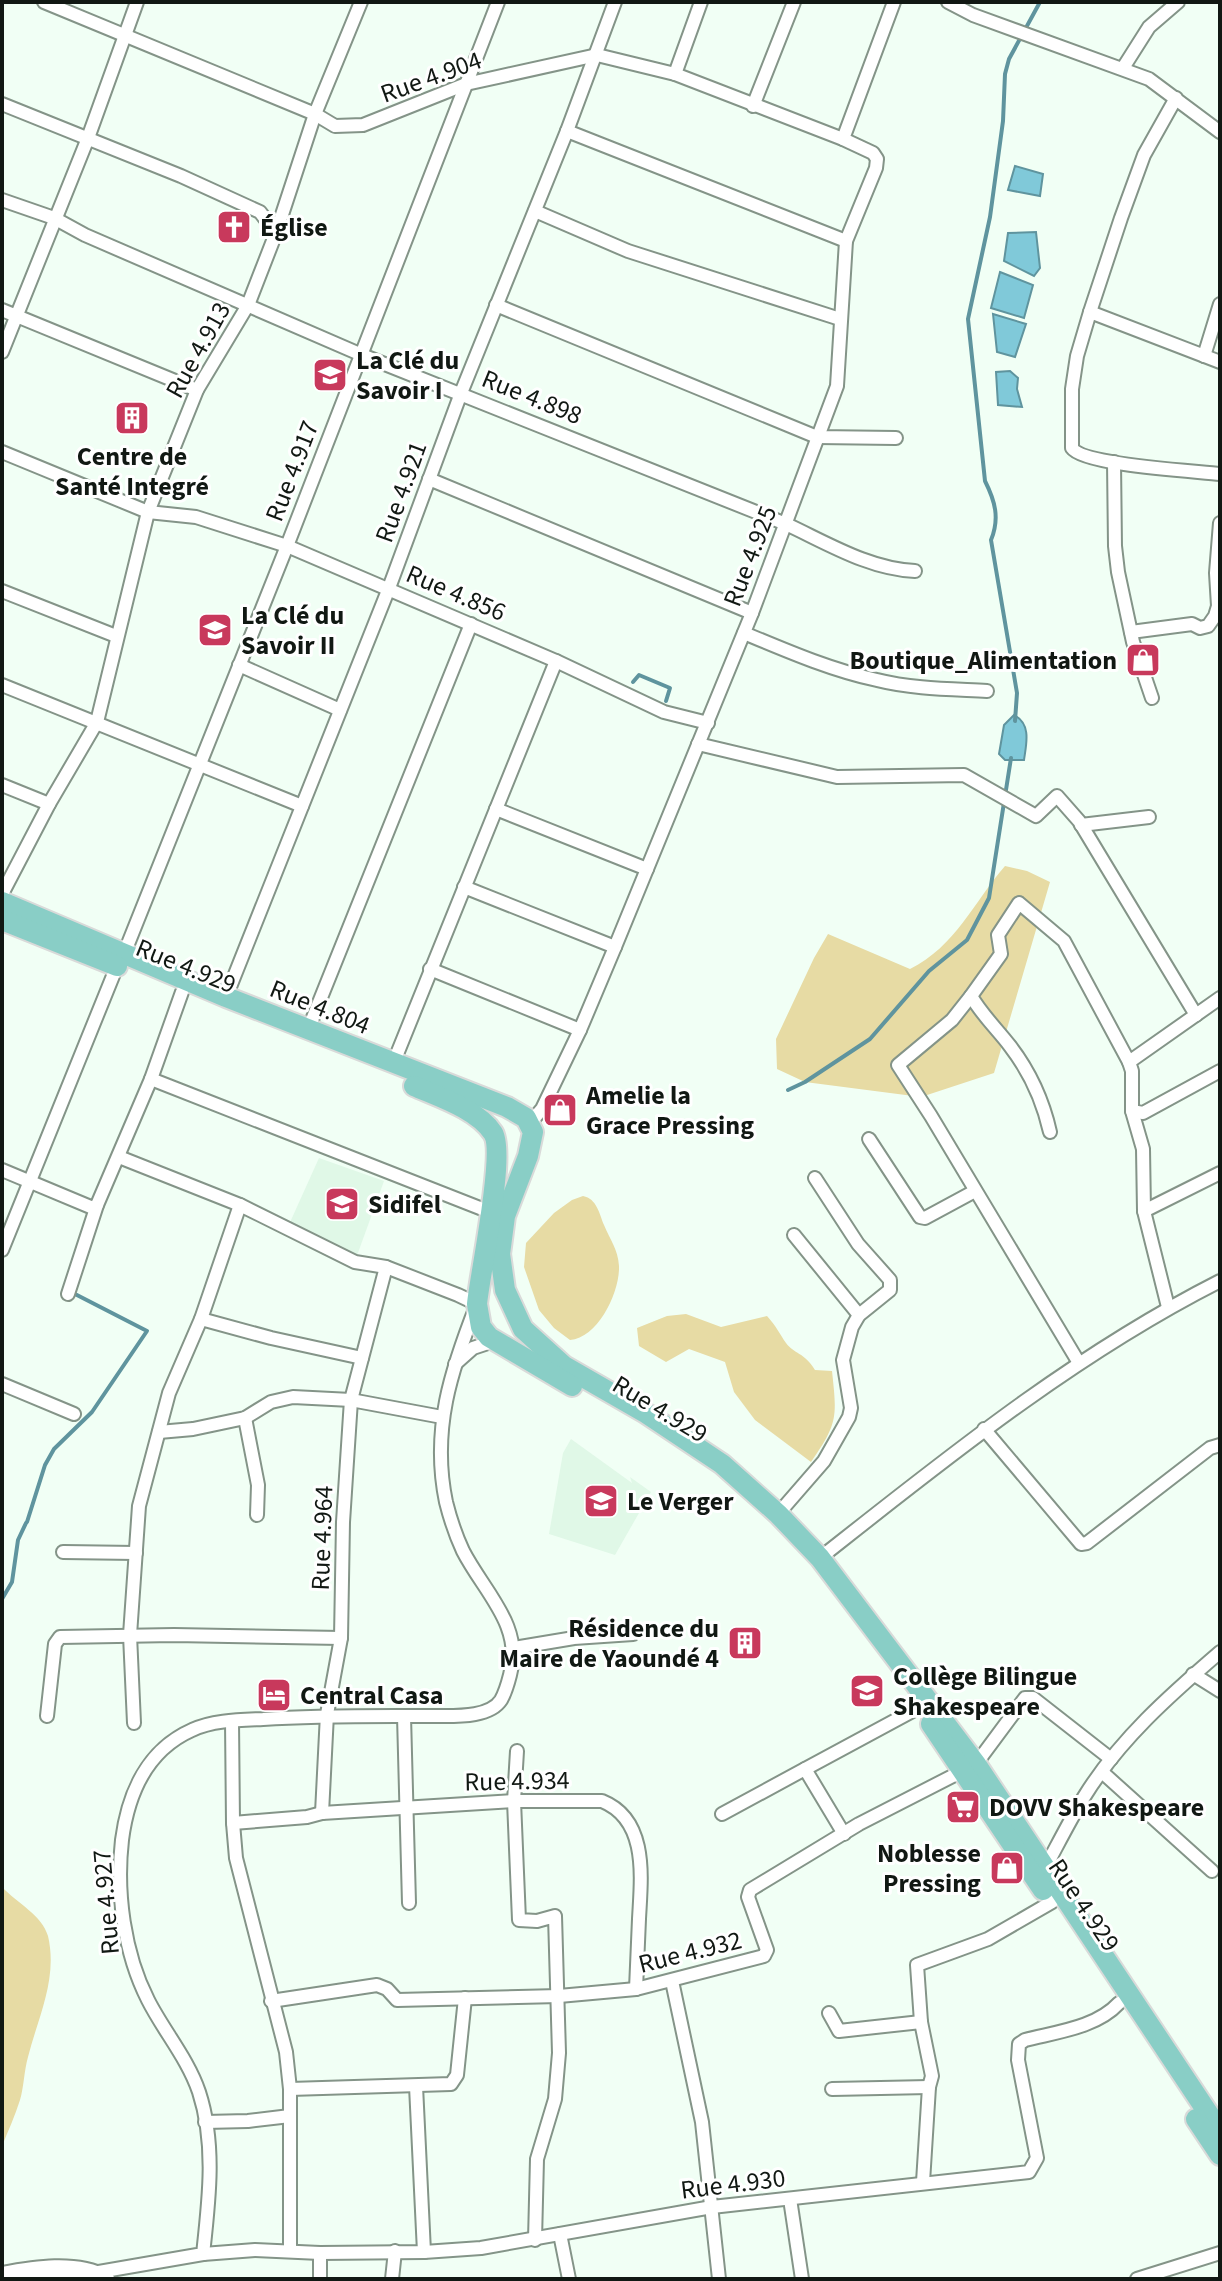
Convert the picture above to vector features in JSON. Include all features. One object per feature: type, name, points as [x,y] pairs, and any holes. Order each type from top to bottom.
[{"type":"main road","name":"Rue 4.804","points":[[2,902],[120,960],[226,997],[393,1064],[525,1123]]},
{"type":"main road","name":"Rue 4.929","points":[[2,921],[120,960],[182,992],[445,1099],[478,1118],[495,1135]]},
{"type":"main road","points":[[477,1304],[489,1295],[498,1294],[513,1310],[515,1326],[508,1336],[494,1341],[481,1327],[477,1304],[499,1161],[495,1135],[500,1120],[525,1123]]},
{"type":"main road","name":"Rue 4.929","points":[[525,1123],[528,1156],[505,1216],[501,1241],[502,1275],[513,1310],[530,1338],[564,1366],[644,1412],[709,1455],[778,1514],[820,1558],[1045,1868],[1213,2108],[1220,2131]]},
{"type":"main road","points":[[495,1135],[510,1143],[525,1123]]},
{"type":"main road","name":"Rue 4.929","points":[[494,1341],[656,1432],[744,1498],[781,1533],[969,1767],[1052,1902],[1220,2155]]},
{"type":"main road","points":[[2,2276],[60,2270],[99,2276]]},
{"type":"street","name":"Rue 4.904","points":[[44,2],[315,114],[335,126],[363,125],[466,84],[597,55],[675,74],[843,139]]},
{"type":"street","points":[[2,352],[88,138],[137,2]]},
{"type":"street","name":"Rue 4.913","points":[[2,894],[97,722],[148,512],[197,390],[248,305],[276,233],[315,114],[361,2]]},
{"type":"street","name":"Rue 4.917","points":[[2,1250],[287,546],[498,2]]},
{"type":"street","name":"Rue 4.921","points":[[226,997],[389,588],[461,393],[597,55],[615,2]]},
{"type":"street","points":[[675,74],[701,2]]},
{"type":"street","points":[[753,106],[794,2]]},
{"type":"street","points":[[843,139],[894,2]]},
{"type":"street","points":[[948,2],[973,15],[1074,54],[1149,79],[1220,132]]},
{"type":"street","points":[[1123,68],[1149,27],[1178,2]]},
{"type":"street","points":[[1176,98],[1144,155],[1090,312],[1077,356],[1072,389],[1072,448],[1080,456],[1114,462],[1220,474]]},
{"type":"street","points":[[2,104],[260,212],[276,233]]},
{"type":"street","points":[[567,131],[846,241]]},
{"type":"street","name":"Rue 4.925","points":[[525,1123],[542,1109],[580,1030],[752,613],[837,386],[846,241],[877,159],[873,153],[843,139]]},
{"type":"street","name":"Rue 4.898","points":[[2,200],[54,218],[85,235],[362,355],[786,524],[848,554],[887,568],[915,571]]},
{"type":"street","points":[[535,211],[628,251],[840,319]]},
{"type":"street","points":[[1204,356],[1220,304]]},
{"type":"street","points":[[496,305],[817,437],[896,438]]},
{"type":"street","points":[[2,310],[197,390]]},
{"type":"street","points":[[1090,312],[1220,362]]},
{"type":"street","name":"Rue 4.856","points":[[2,452],[148,512],[196,517],[287,546],[556,661],[664,712],[708,723]]},
{"type":"street","points":[[1114,462],[1115,546],[1131,632],[1152,698]]},
{"type":"street","points":[[429,479],[752,613]]},
{"type":"street","points":[[1131,632],[1192,624],[1200,628],[1208,626],[1219,610],[1216,573],[1220,523]]},
{"type":"street","points":[[2,591],[116,636]]},
{"type":"street","points":[[308,1030],[471,624]]},
{"type":"street","points":[[744,633],[819,663],[878,681],[922,688],[987,691]]},
{"type":"street","points":[[393,1064],[556,661]]},
{"type":"street","points":[[239,665],[340,710]]},
{"type":"street","points":[[2,685],[302,806]]},
{"type":"street","points":[[698,744],[837,777],[964,775],[1036,816],[1057,796],[1081,825],[1196,1015]]},
{"type":"street","points":[[2,785],[49,804]]},
{"type":"street","points":[[496,809],[647,869]]},
{"type":"street","points":[[1081,825],[1149,817]]},
{"type":"street","points":[[464,887],[615,947]]},
{"type":"street","points":[[1079,1363],[898,1065],[952,1020],[971,996],[1001,954],[998,935],[1019,903],[1064,941],[1129,1062],[1132,1071],[1132,1111],[1143,1149],[1144,1211],[1168,1307]]},
{"type":"street","points":[[430,969],[580,1030]]},
{"type":"street","points":[[68,1294],[97,1205],[151,1079],[182,992]]},
{"type":"street","points":[[971,996],[1027,1071],[1044,1105],[1050,1132]]},
{"type":"street","points":[[1129,1062],[1220,998]]},
{"type":"street","points":[[1132,1111],[1143,1113],[1220,1071]]},
{"type":"street","points":[[151,1079],[490,1212]]},
{"type":"street","points":[[869,1139],[920,1217],[925,1218],[975,1191]]},
{"type":"street","points":[[119,1157],[240,1205],[355,1262],[386,1267],[477,1304],[453,1366],[442,1417],[443,1482],[450,1517],[462,1550],[511,1631],[514,1648],[574,1638],[633,1634]]},
{"type":"street","points":[[2,1170],[93,1208],[97,1205]]},
{"type":"street","points":[[1144,1211],[1220,1173]]},
{"type":"street","points":[[778,1514],[824,1461],[849,1417],[851,1408],[844,1350],[854,1321],[890,1290],[891,1285],[858,1244],[815,1178]]},
{"type":"street","points":[[134,1723],[130,1635],[139,1506],[169,1393],[201,1319],[240,1205]]},
{"type":"street","points":[[794,1235],[859,1315]]},
{"type":"street","name":"Rue 4.964","points":[[322,1813],[327,1714],[341,1638],[343,1522],[351,1400],[386,1267]]},
{"type":"street","points":[[820,1558],[984,1429],[1079,1363],[1168,1307],[1220,1281]]},
{"type":"street","points":[[201,1319],[362,1358]]},
{"type":"street","points":[[453,1366],[473,1348],[494,1341]]},
{"type":"street","points":[[2,1384],[74,1414]]},
{"type":"street","points":[[159,1432],[193,1429],[245,1418],[282,1398],[351,1400],[442,1417]]},
{"type":"street","points":[[245,1418],[258,1485],[257,1515]]},
{"type":"street","points":[[984,1429],[1081,1544],[1087,1543],[1210,1448],[1220,1445]]},
{"type":"street","points":[[63,1552],[136,1553]]},
{"type":"street","points":[[47,1716],[55,1644],[60,1637],[341,1638]]},
{"type":"street","name":"Rue 4.927","points":[[203,2254],[211,2185],[205,2122],[198,2089],[148,1999],[132,1963],[124,1924],[121,1849],[133,1791],[145,1768],[166,1746],[193,1729],[232,1721],[327,1714],[455,1716],[492,1708],[501,1701],[509,1679],[514,1648]]},
{"type":"street","points":[[1045,1868],[1084,1797],[1111,1759],[1145,1721],[1220,1652]]},
{"type":"street","points":[[1193,1674],[1220,1691]]},
{"type":"street","name":"Rue 4.932","points":[[271,2001],[377,1985],[387,1989],[397,2000],[559,1996],[636,1989],[764,1956],[767,1950],[748,1892],[844,1834],[969,1767],[1025,1698],[1033,1698],[1111,1759]]},
{"type":"street","points":[[722,1814],[920,1707]]},
{"type":"street","points":[[404,1716],[409,1903]]},
{"type":"street","points":[[232,1721],[236,1858],[286,2052],[290,2089],[290,2250]]},
{"type":"street","points":[[517,1751],[514,1801],[519,1920],[537,1921],[555,1916],[559,1996],[557,2083],[537,2159],[535,2240]]},
{"type":"street","points":[[805,1769],[844,1834]]},
{"type":"street","points":[[1102,1772],[1212,1871]]},
{"type":"street","name":"Rue 4.934","points":[[233,1823],[408,1807],[514,1801],[602,1801],[618,1812],[630,1826],[642,1864],[636,1989]]},
{"type":"street","points":[[923,2182],[932,2076],[921,2022],[917,1965],[988,1939],[1052,1902]]},
{"type":"street","points":[[672,1981],[702,2122],[719,2279]]},
{"type":"street","points":[[290,2089],[451,2084],[455,2081],[465,1998]]},
{"type":"street","name":"Rue 4.930","points":[[203,2254],[290,2250],[320,2253],[424,2252],[481,2248],[712,2207],[1029,2172],[1037,2158],[1018,2060],[1019,2044],[1089,2023],[1112,2011],[1119,2003]]},
{"type":"street","points":[[829,2013],[839,2031],[921,2022]]},
{"type":"street","points":[[416,2086],[424,2252]]},
{"type":"street","points":[[832,2089],[929,2087]]},
{"type":"street","points":[[205,2122],[290,2116]]},
{"type":"street","points":[[790,2199],[802,2279]]},
{"type":"street","points":[[560,2234],[569,2279]]},
{"type":"street","points":[[392,2279],[395,2251]]},
{"type":"street","points":[[320,2253],[320,2279]]},
{"type":"street","points":[[1137,2279],[1220,2253]]},
{"type":"street","points":[[99,2276],[203,2254]]},
{"type":"shaded area","points":[[1005,866],[1027,871],[1050,882],[994,1073],[921,1097],[805,1082],[777,1069],[776,1039],[828,934],[910,969],[952,936]]},
{"type":"shaded area","name":"Sidifel","points":[[319,1158],[384,1181],[355,1261],[287,1229]]},
{"type":"shaded area","points":[[583,1196],[591,1200],[599,1211],[619,1266],[616,1288],[598,1323],[590,1331],[570,1340],[554,1328],[539,1310],[524,1267],[526,1243],[554,1213]]},
{"type":"shaded area","points":[[686,1314],[721,1327],[767,1316],[789,1347],[815,1370],[832,1371],[834,1419],[811,1462],[755,1420],[734,1392],[725,1362],[689,1349],[666,1362],[639,1346],[637,1328],[667,1316]]},
{"type":"shaded area","name":"Le Verger","points":[[571,1439],[632,1483],[630,1477],[651,1492],[615,1555],[549,1534],[563,1453]]},
{"type":"shaded area","points":[[2,1887],[35,1915],[45,1929],[50,1967],[46,1998],[27,2062],[20,2100],[2,2146]]},
{"type":"water","points":[[1015,166],[1043,174],[1040,196],[1008,190]]},
{"type":"water","points":[[1036,232],[1040,268],[1034,276],[1004,261],[1008,233]]},
{"type":"water","points":[[1000,272],[1033,285],[1024,318],[991,308]]},
{"type":"water","points":[[993,314],[1026,324],[1015,357],[997,352]]},
{"type":"water","points":[[1010,371],[1018,378],[1017,389],[1022,407],[998,405],[996,372]]},
{"type":"water","points":[[1014,715],[1026,729],[1024,760],[1005,760],[999,754],[1004,725]]},
{"type":"waterway","points":[[1015,721],[1017,693],[991,540],[995,510],[985,481],[968,319],[990,217],[1003,121],[1005,74],[1009,59],[1040,2]]},
{"type":"waterway","points":[[633,682],[639,675],[670,688],[666,701]]},
{"type":"waterway","points":[[788,1090],[870,1039],[929,971],[967,940],[989,898],[1011,758]]},
{"type":"waterway","points":[[27,1522],[45,1465],[54,1449],[92,1412],[147,1331],[73,1293]]},
{"type":"waterway","points":[[2,1599],[12,1582],[18,1540],[26,1523]]},
{"type":"place","name":"Église","points":[[234,227]]},
{"type":"place","name":"La Clé du Savoir I","points":[[330,375]]},
{"type":"place","name":"Centre de Santé Integré","points":[[132,418]]},
{"type":"place","name":"La Clé du Savoir II","points":[[215,630]]},
{"type":"place","name":"Boutique_Alimentation","points":[[1143,660]]},
{"type":"place","name":"Amelie la Grace Pressing","points":[[560,1110]]},
{"type":"place","name":"Sidifel","points":[[342,1204]]},
{"type":"place","name":"Le Verger","points":[[601,1501]]},
{"type":"place","name":"Résidence du Maire de Yaoundé 4","points":[[745,1643]]},
{"type":"place","name":"Collège Bilingue Shakespeare","points":[[867,1691]]},
{"type":"place","name":"Central Casa","points":[[274,1695]]},
{"type":"place","name":"DOVV Shakespeare","points":[[963,1807]]},
{"type":"place","name":"Noblesse Pressing","points":[[1007,1868]]}]
